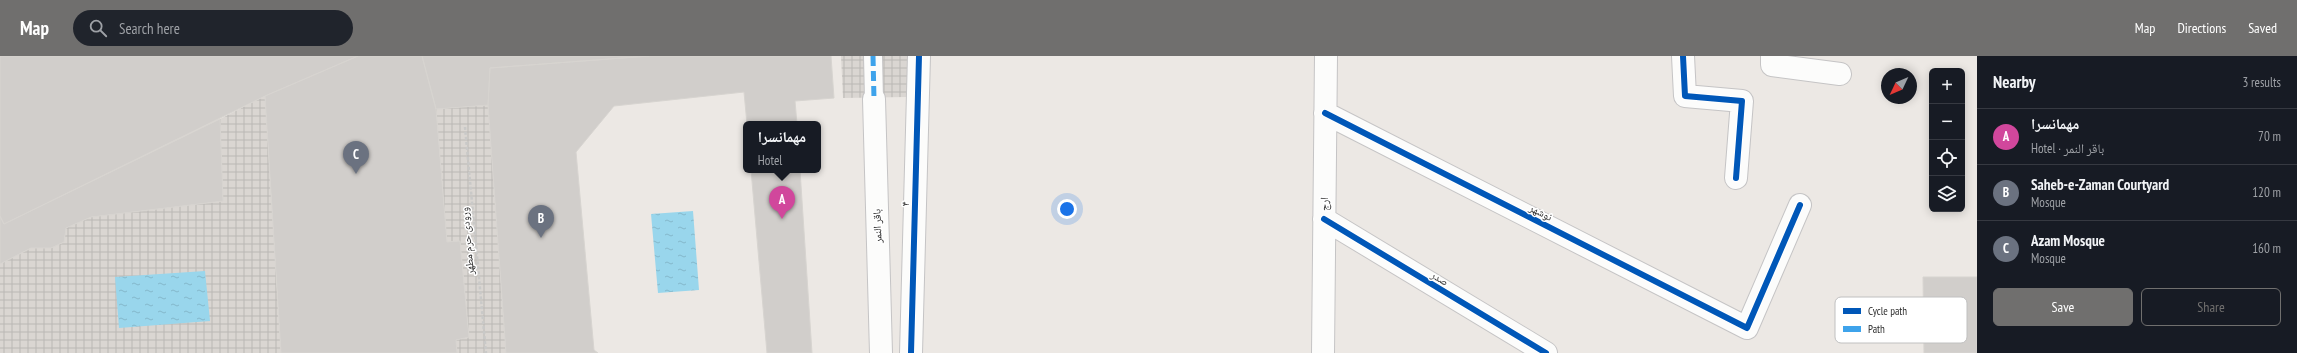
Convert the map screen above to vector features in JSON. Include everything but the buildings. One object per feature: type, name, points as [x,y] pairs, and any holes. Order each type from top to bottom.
[{"type":"street","points":[[873,56],[874,99]]},
{"type":"street","name":"۴","points":[[911,353],[919,56]]},
{"type":"street","name":"ارج","points":[[1323,353],[1326,56]]},
{"type":"street","points":[[1683,56],[1685,96],[1742,101],[1736,178]]},
{"type":"street","points":[[1772,56],[1772,65],[1840,74]]},
{"type":"street","name":"باقر النمر","points":[[874,99],[880,353]]},
{"type":"street","name":"نوشهر","points":[[1325,113],[1747,328],[1800,205]]},
{"type":"street","name":"صدر","points":[[1324,219],[1546,353]]},
{"type":"shaded area","points":[[841,56],[908,56],[907,97],[843,98]]},
{"type":"shaded area","points":[[265,96],[281,353],[0,353],[0,264],[31,248],[51,248],[64,242],[66,228],[91,217],[223,201],[220,119]]},
{"type":"shaded area","points":[[488,105],[506,353],[457,353],[456,340],[469,337],[460,241],[447,242],[436,109]]},
{"type":"water","points":[[693,211],[699,290],[658,293],[651,214]]},
{"type":"water","points":[[205,271],[210,321],[119,328],[115,277]]},
{"type":"marked path","points":[[873,56],[874,99]]},
{"type":"cycle path","points":[[911,353],[919,56]]},
{"type":"cycle path","points":[[1683,56],[1685,96],[1742,101],[1736,178]]},
{"type":"cycle path","points":[[1325,113],[1747,328],[1800,205]]},
{"type":"cycle path","points":[[1324,219],[1546,353]]},
{"type":"place","name":"Azam Mosque","points":[[356,174]]},
{"type":"place","name":"مهمانسرا","points":[[782,219]]},
{"type":"place","name":"Saheb-e-Zaman Courtyard","points":[[541,238]]}]
